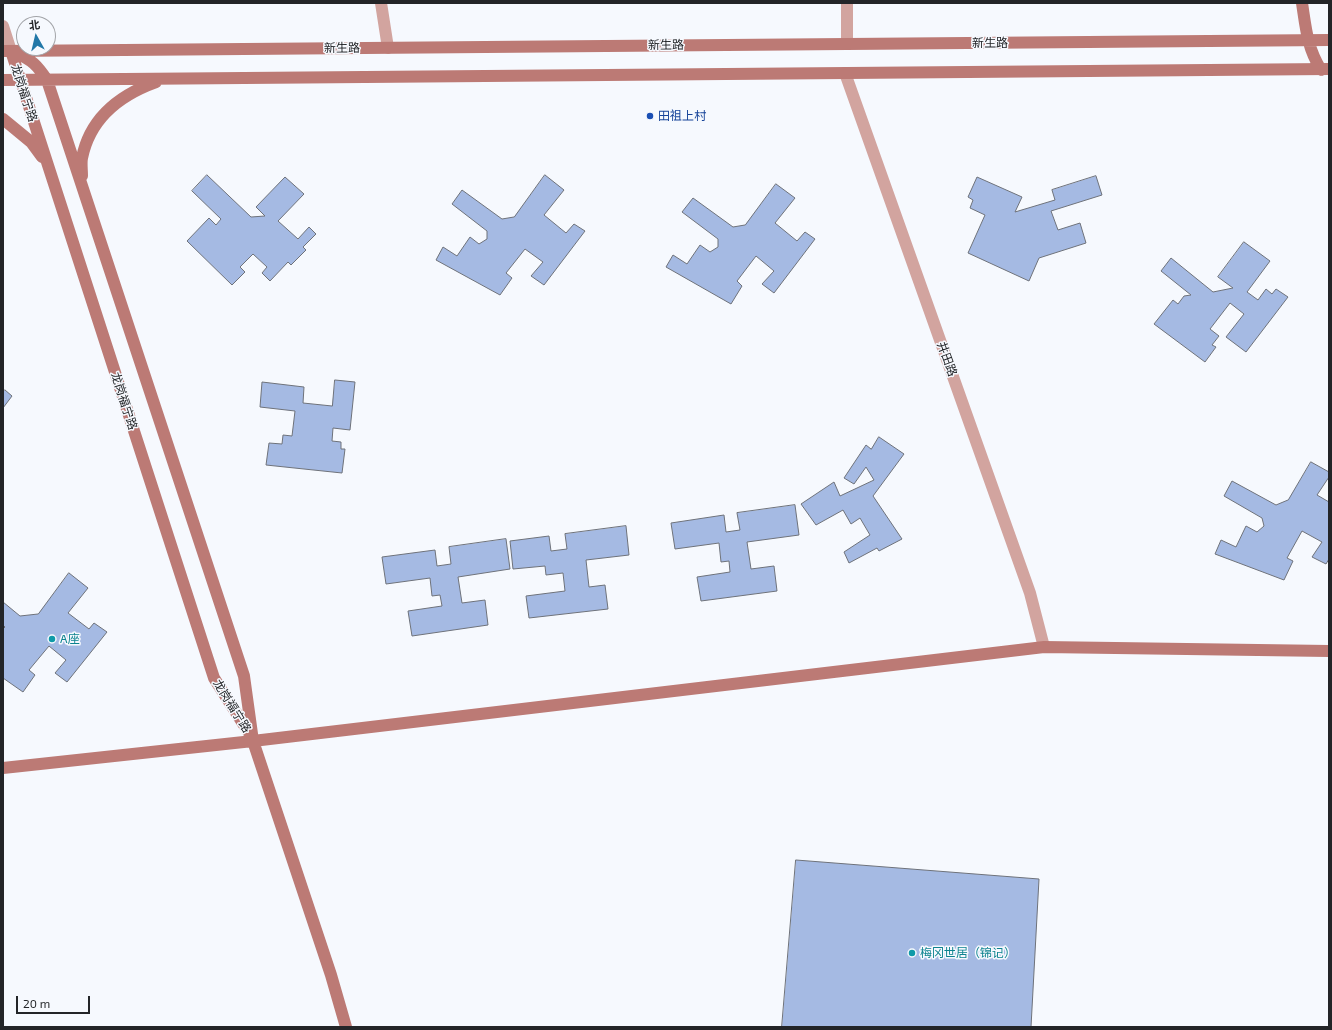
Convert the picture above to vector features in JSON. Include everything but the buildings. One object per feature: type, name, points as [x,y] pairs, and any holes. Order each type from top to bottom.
[{"type":"street","points":[[381,3],[388,48]]},
{"type":"street","points":[[847,3],[847,44]]},
{"type":"street","points":[[1302,3],[1308,40],[1313,57],[1325,70]]},
{"type":"street","points":[[3,26],[7,51]]},
{"type":"street","name":"新生路","points":[[7,51],[1329,40]]},
{"type":"street","name":"龙岗福宁路","points":[[7,51],[28,58],[38,67],[48,80],[244,676],[253,741],[331,975],[346,1027]]},
{"type":"street","name":"龙岗福宁路","points":[[7,51],[20,80],[214,678],[253,741]]},
{"type":"street","points":[[3,80],[1325,70]]},
{"type":"street","name":"井田路","points":[[845,73],[1030,593],[1044,647]]},
{"type":"street","points":[[82,187],[82,159],[88,137],[98,120],[116,103],[137,89],[165,79]]},
{"type":"street","points":[[3,119],[31,142],[48,166]]},
{"type":"street","points":[[3,768],[253,741],[1044,647],[1329,651]]},
{"type":"place","name":"田祖上村","points":[[650,116]]},
{"type":"place","name":"A座","points":[[52,639]]},
{"type":"place","name":"梅冈世居（锦记）","points":[[912,953]]}]
